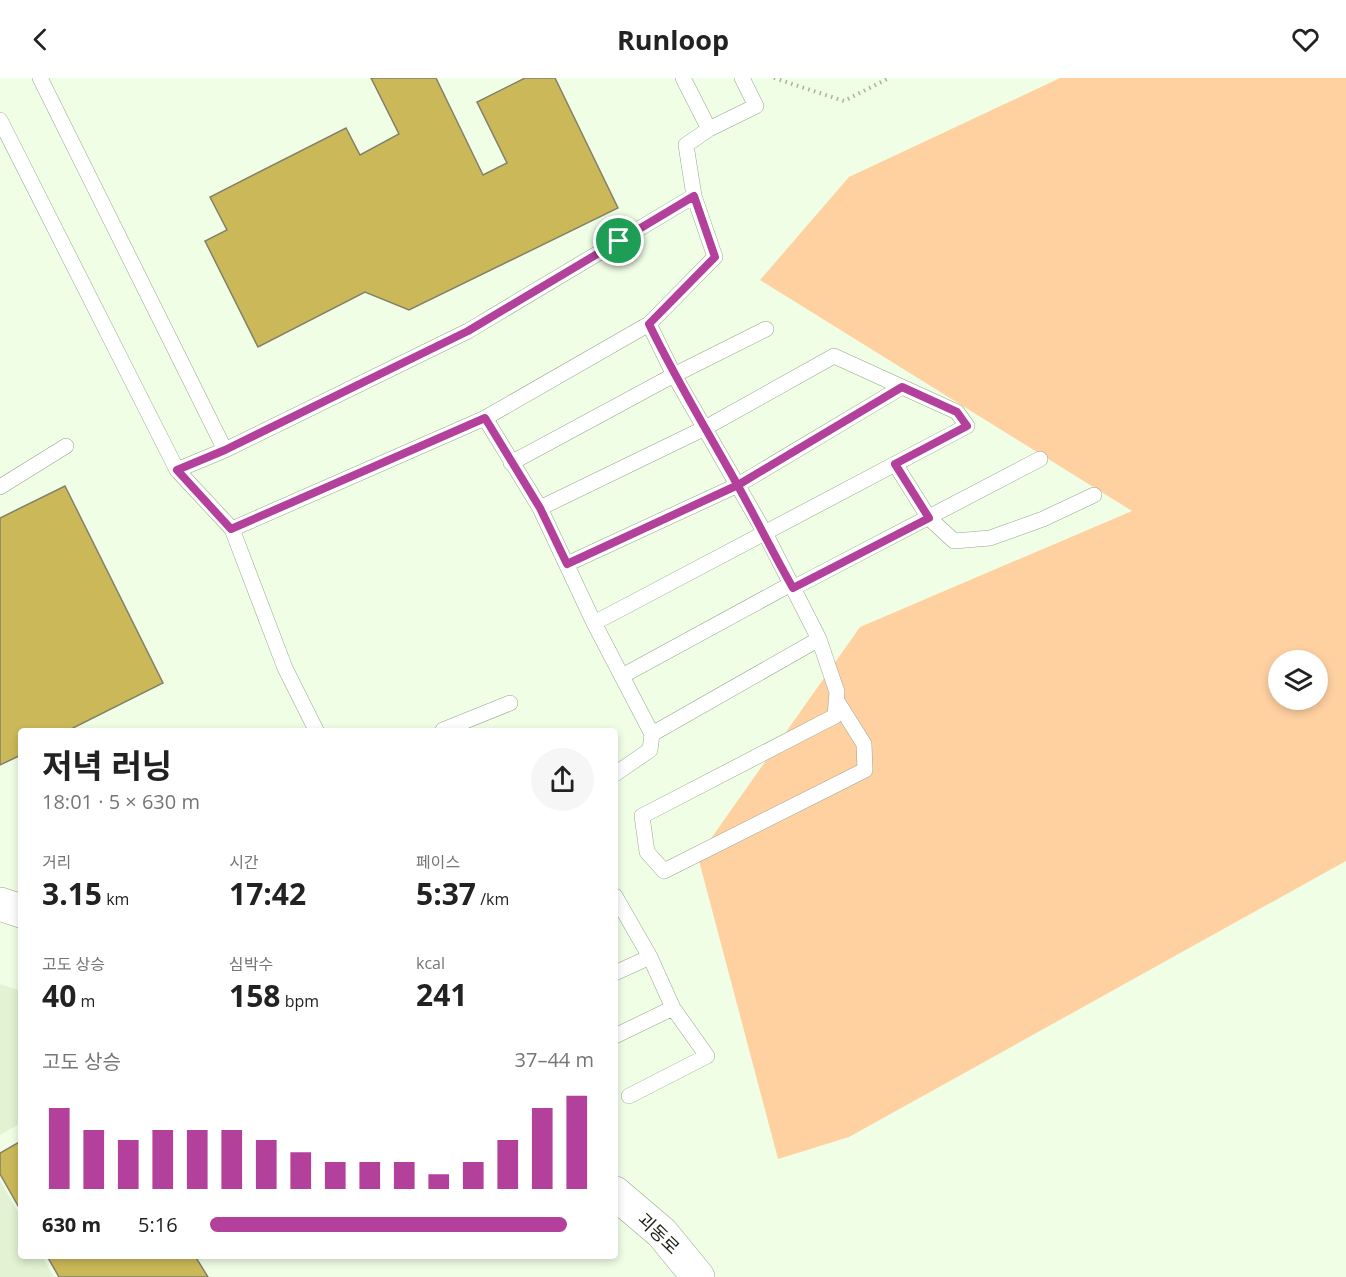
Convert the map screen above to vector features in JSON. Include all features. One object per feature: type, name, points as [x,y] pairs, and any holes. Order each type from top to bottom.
[{"type":"street","points":[[0,904],[18,910]]},
{"type":"street","name":"괴동로","points":[[618,1196],[663,1233],[698,1277]]},
{"type":"lane","points":[[40,78],[225,450]]},
{"type":"lane","points":[[683,78],[709,129]]},
{"type":"lane","points":[[231,529],[485,418],[649,324],[715,257],[694,196],[686,146],[709,129],[756,106],[741,78]]},
{"type":"lane","points":[[0,120],[177,470],[231,529],[285,668],[315,728]]},
{"type":"lane","points":[[177,470],[225,450],[468,331],[694,196]]},
{"type":"lane","points":[[649,324],[674,375],[765,533],[819,639],[837,692],[837,701],[835,716],[642,816],[647,852],[664,871],[866,770],[864,744],[837,701]]},
{"type":"lane","points":[[512,463],[674,375],[766,329]]},
{"type":"lane","points":[[540,508],[705,428],[834,356],[957,412],[967,426],[594,623]]},
{"type":"lane","points":[[567,564],[738,485],[902,387]]},
{"type":"lane","points":[[485,418],[540,508],[594,623],[652,734],[650,750],[618,772]]},
{"type":"lane","points":[[0,487],[66,446]]},
{"type":"lane","points":[[622,676],[1040,459]]},
{"type":"lane","points":[[895,464],[929,518],[954,541],[990,538],[1043,519],[1094,495]]},
{"type":"lane","points":[[652,734],[819,639]]},
{"type":"lane","points":[[448,728],[510,703]]},
{"type":"lane","points":[[618,905],[650,957],[673,1008],[707,1056],[629,1096]]},
{"type":"lane","points":[[618,972],[650,957]]},
{"type":"lane","points":[[618,1035],[673,1008]]},
{"type":"path","points":[[774,78],[844,101],[889,78]]},
{"type":"shaded area","points":[[1060,78],[1346,78],[1346,861],[849,1137],[778,1159],[698,857],[860,627],[1132,511],[760,280],[849,177]]},
{"type":"shaded area","points":[[0,984],[18,990],[18,1125],[0,1135]]},
{"type":"shaded area","points":[[0,1180],[18,1213],[18,1259],[44,1259],[54,1277],[0,1277]]},
{"type":"building","points":[[371,78],[436,78],[483,175],[507,163],[477,102],[525,78],[555,78],[618,208],[409,310],[365,292],[258,347],[205,241],[227,230],[210,197],[346,128],[360,155],[399,134]]},
{"type":"building","points":[[65,486],[163,683],[73,728],[18,728],[18,756],[0,765],[0,518]]},
{"type":"building","points":[[18,1143],[18,1206],[0,1174],[0,1153]]},
{"type":"building","points":[[49,1259],[197,1259],[208,1277],[59,1277]]},
{"type":"route","points":[[619,241],[468,331],[225,450],[177,470],[231,529],[485,418],[540,508],[567,564],[738,485],[902,387],[957,412],[967,426],[895,464],[929,518],[793,588],[765,533],[738,485],[674,375],[649,324],[715,257],[694,196],[619,241]]}]
